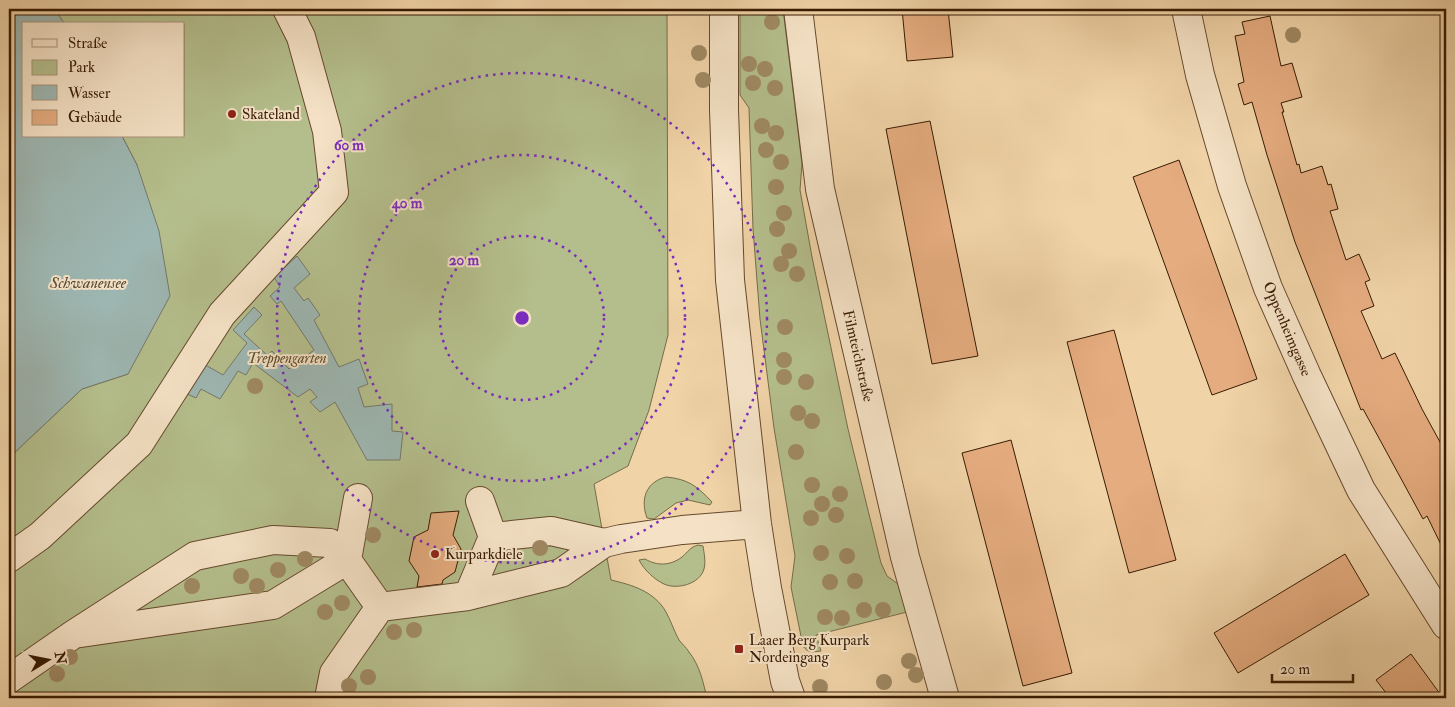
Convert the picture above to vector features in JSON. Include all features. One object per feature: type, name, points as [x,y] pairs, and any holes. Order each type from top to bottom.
[{"type":"street","points":[[9,558],[40,536],[139,444],[222,314],[334,192],[327,131],[301,37],[287,9]]},
{"type":"street","points":[[724,9],[724,110],[730,280],[757,524],[767,588],[791,698]]},
{"type":"street","name":"Filmteichstraße","points":[[798,9],[820,189],[905,557],[945,698]]},
{"type":"street","name":"Oppenheimgasse","points":[[1186,9],[1200,75],[1230,177],[1268,288],[1306,376],[1361,490],[1446,625]]},
{"type":"street","points":[[74,634],[273,604],[347,560],[358,498]]},
{"type":"street","points":[[468,596],[493,537],[480,501]]},
{"type":"street","points":[[329,698],[334,674],[380,607],[468,596],[561,573],[604,543],[621,539],[682,530],[757,524]]},
{"type":"street","points":[[493,537],[551,531],[604,543]]},
{"type":"street","points":[[9,679],[74,634],[195,556],[273,540],[330,543],[347,560],[380,607]]},
{"type":"green space","name":"Treppengarten","points":[[54,9],[667,9],[668,335],[649,410],[628,466],[594,484],[611,580],[642,590],[661,605],[668,615],[679,640],[696,663],[707,698],[9,698],[9,461],[12,455],[82,389],[128,374],[137,165],[123,138],[185,138],[185,22],[64,22]]},
{"type":"green space","points":[[740,9],[783,9],[802,164],[800,190],[812,257],[848,429],[881,563],[887,576],[901,586],[907,612],[816,635],[821,651],[810,652],[803,646],[791,587],[795,556],[774,428],[760,319],[753,229],[749,108],[740,95]]},
{"type":"green space","points":[[666,477],[680,479],[692,484],[712,502],[710,505],[688,500],[676,503],[654,519],[647,518],[644,504],[646,492],[659,479]]},
{"type":"green space","points":[[698,545],[703,546],[705,560],[702,574],[693,582],[681,586],[669,586],[657,580],[639,560],[645,559],[659,564],[673,562]]},
{"type":"water","name":"Schwanensee","points":[[9,9],[54,9],[64,22],[22,22],[22,138],[123,138],[137,165],[159,231],[170,296],[128,374],[82,389],[12,455],[9,461]]},
{"type":"water","points":[[297,256],[310,274],[294,288],[304,301],[308,298],[320,315],[314,320],[339,367],[359,359],[368,384],[358,388],[364,407],[392,404],[392,431],[403,432],[400,460],[367,460],[335,402],[320,412],[310,402],[317,397],[310,389],[298,397],[253,363],[246,375],[238,371],[220,399],[201,389],[196,398],[183,392],[202,363],[223,375],[247,343],[233,330],[254,307],[262,315],[244,334],[267,355],[272,351],[289,369],[314,350],[281,301],[277,304],[270,296],[280,287],[274,277]]},
{"type":"building","points":[[902,9],[948,9],[953,57],[907,61]]},
{"type":"building","points":[[1270,16],[1281,66],[1292,63],[1302,97],[1281,103],[1297,165],[1299,164],[1301,173],[1322,166],[1328,185],[1331,184],[1338,209],[1330,211],[1346,260],[1359,254],[1370,280],[1365,282],[1374,306],[1361,311],[1382,359],[1395,353],[1446,453],[1446,555],[1427,516],[1423,519],[1363,409],[1361,410],[1295,242],[1252,102],[1244,105],[1238,84],[1244,82],[1235,36],[1245,34],[1242,22]]},
{"type":"building","points":[[930,121],[978,356],[932,364],[886,129]]},
{"type":"building","points":[[1179,160],[1257,379],[1212,395],[1133,177]]},
{"type":"building","points":[[1114,330],[1176,560],[1129,573],[1067,342]]},
{"type":"building","points":[[1011,440],[1072,673],[1023,686],[962,453]]},
{"type":"building","points":[[459,511],[453,535],[461,549],[455,572],[443,580],[442,584],[417,587],[419,576],[409,561],[414,537],[428,530],[431,513]]},
{"type":"building","points":[[1345,554],[1369,595],[1238,673],[1214,633]]},
{"type":"building","points":[[1411,654],[1443,698],[1390,698],[1376,680]]},
{"type":"place","name":"Skateland","points":[[232,114]]},
{"type":"place","name":"Kurparkdiele","points":[[435,554]]},
{"type":"place","name":"Laaer Berg Kurpark Nordeingang","points":[[739,649]]}]
